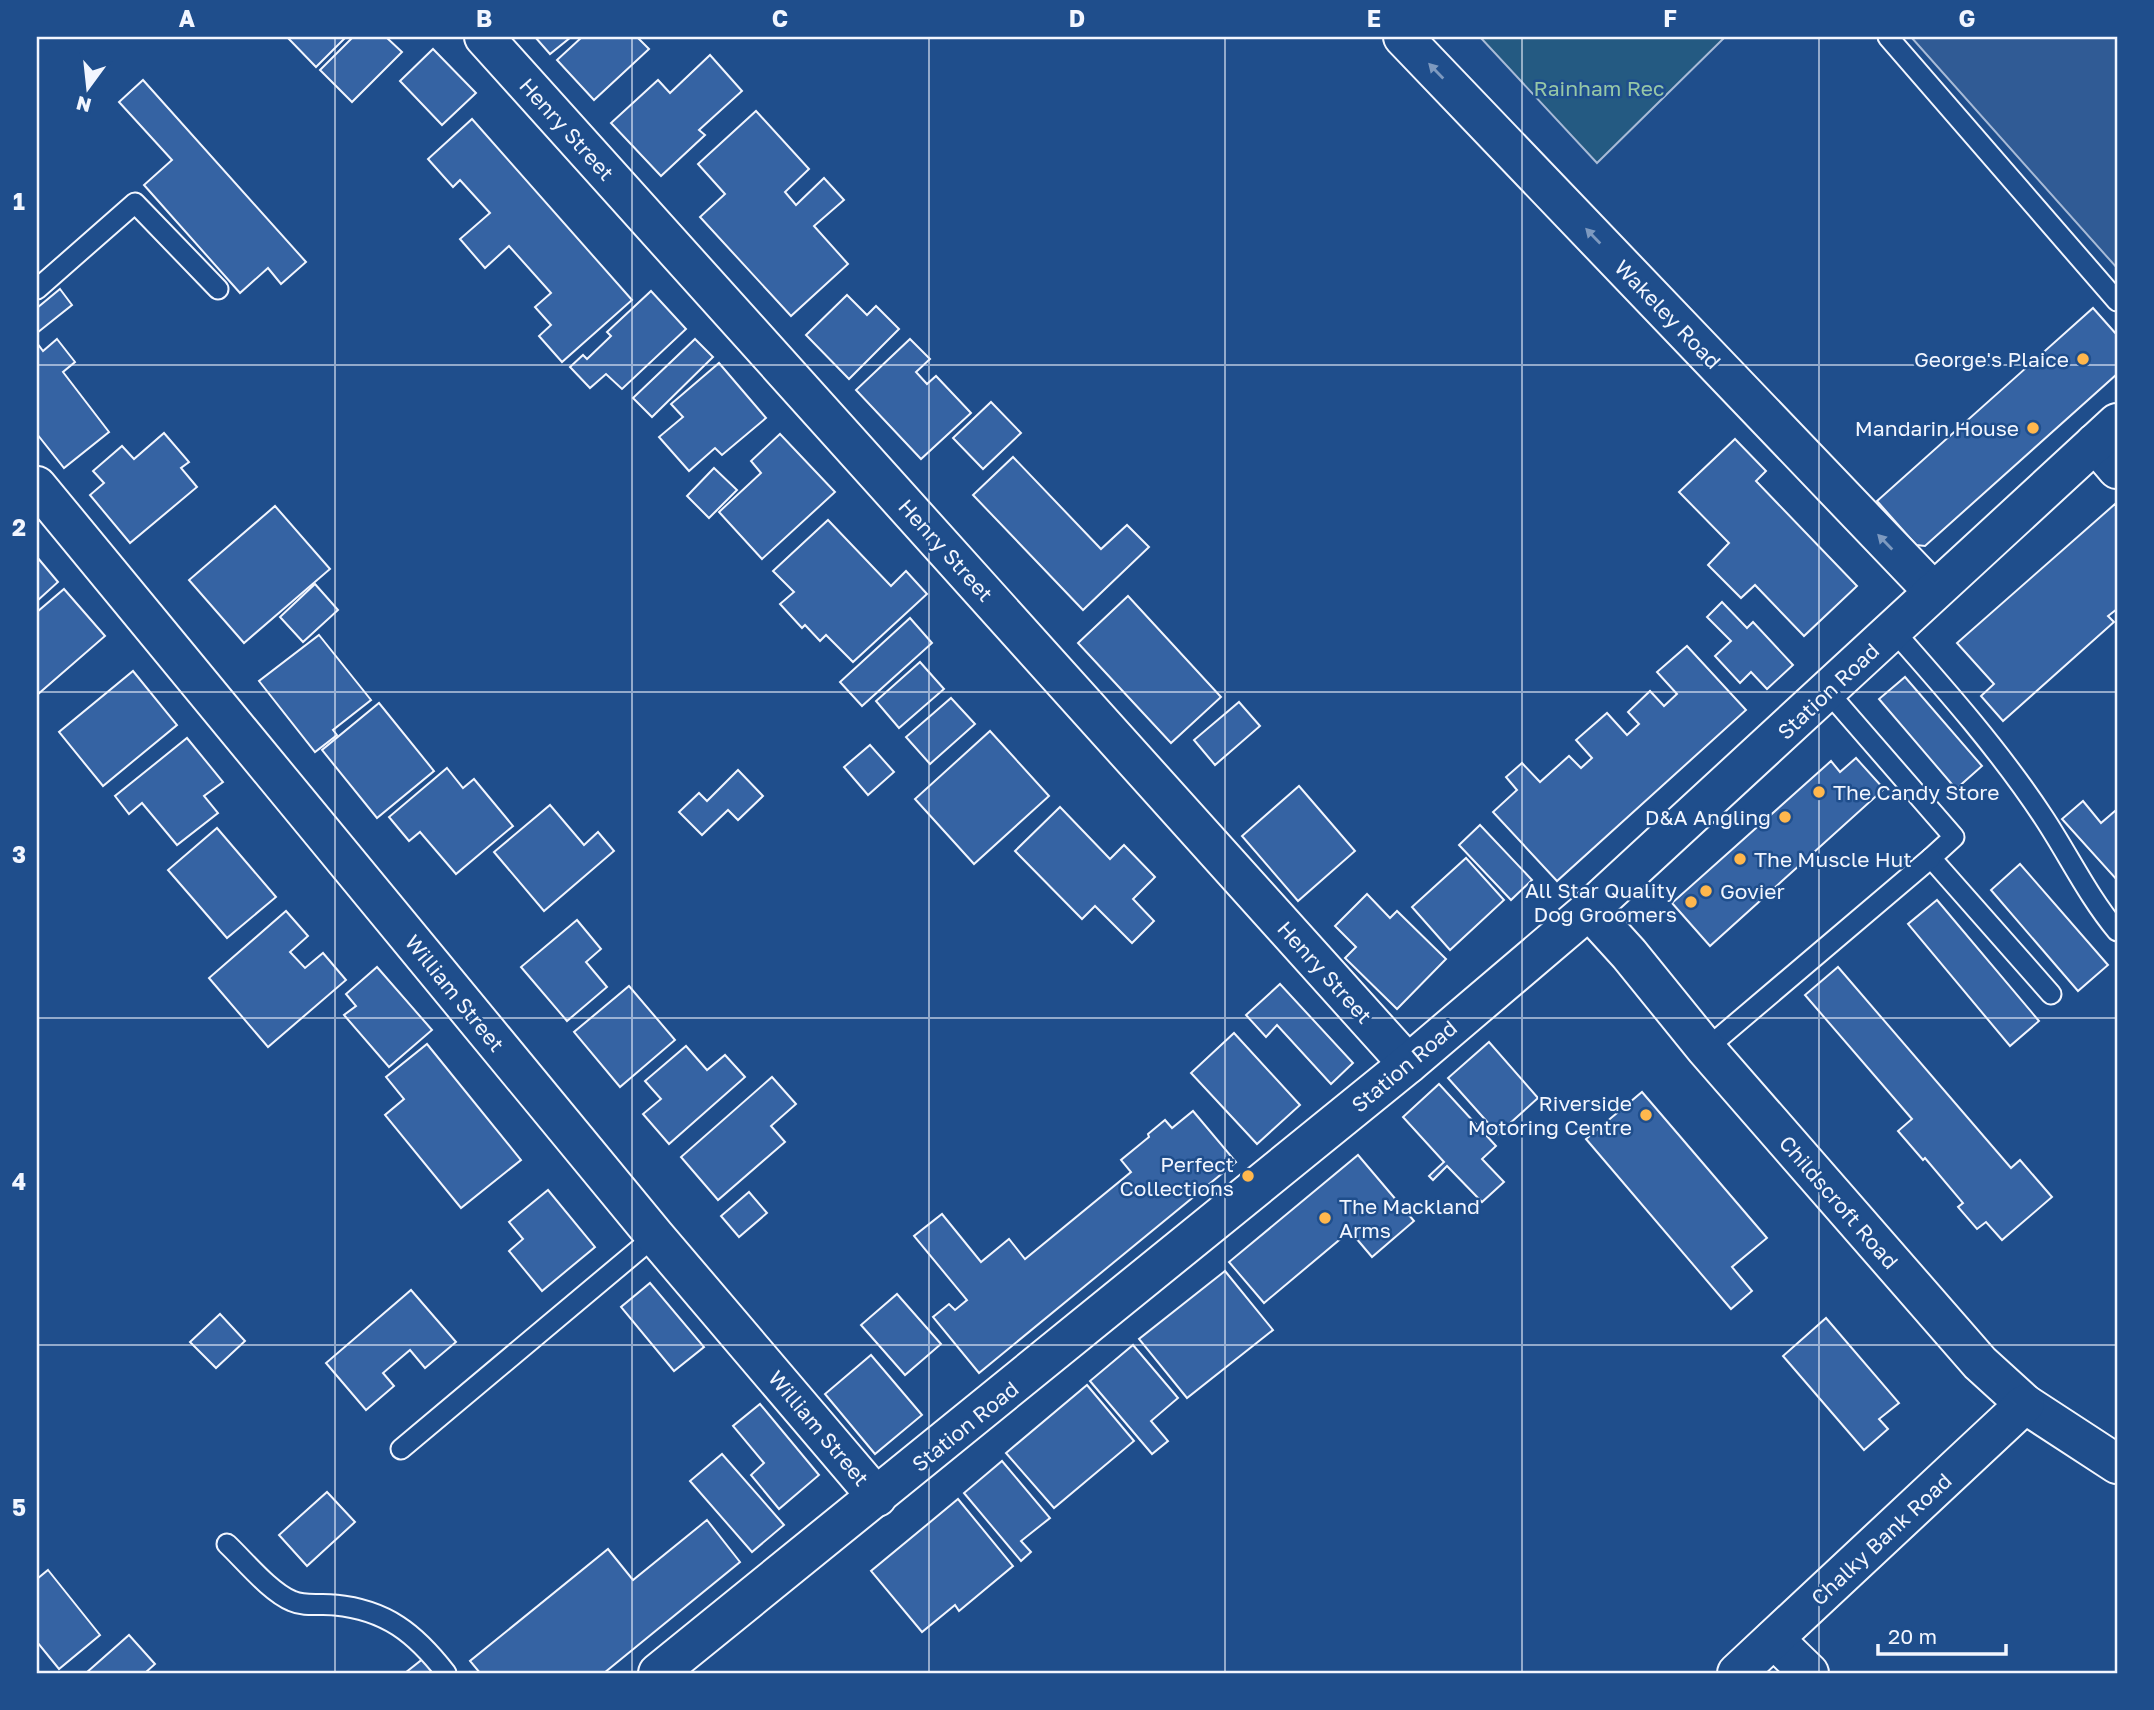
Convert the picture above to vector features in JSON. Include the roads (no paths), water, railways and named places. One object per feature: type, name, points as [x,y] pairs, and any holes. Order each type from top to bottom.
[{"type":"street","name":"Henry Street","points":[[484,37],[1408,1064]]},
{"type":"street","name":"Wakeley Road","points":[[1403,37],[1933,591]]},
{"type":"street","name":"Station Road","points":[[659,1673],[1408,1064],[1589,910],[1933,591],[2110,445]]},
{"type":"street","name":"William Street","points":[[37,486],[655,1236],[877,1497]]},
{"type":"street","name":"Childscroft Road","points":[[1589,910],[1629,954],[1706,1049],[1972,1354],[2025,1404],[2117,1464]]},
{"type":"street","name":"Chalky Bank Road","points":[[1737,1673],[2025,1404]]},
{"type":"street","points":[[1774,1639],[1809,1673]]},
{"type":"lane","points":[[1888,37],[2117,301]]},
{"type":"lane","points":[[37,289],[135,203],[218,289]]},
{"type":"lane","points":[[1893,630],[1951,695],[1997,753],[2044,817],[2098,907],[2117,931]]},
{"type":"lane","points":[[1706,1049],[1954,837],[1828,691]]},
{"type":"lane","points":[[1931,858],[2051,994]]},
{"type":"lane","points":[[401,1449],[655,1236]]},
{"type":"lane","points":[[227,1544],[291,1601],[359,1607],[402,1627],[433,1656],[446,1673]]},
{"type":"place","name":"George's Plaice","points":[[2083,359]]},
{"type":"place","name":"Mandarin House","points":[[2033,428]]},
{"type":"place","name":"The Candy Store","points":[[1819,792]]},
{"type":"place","name":"D&A Angling","points":[[1785,817]]},
{"type":"place","name":"The Muscle Hut","points":[[1740,859]]},
{"type":"place","name":"Govier","points":[[1706,891]]},
{"type":"place","name":"All Star Quality Dog Groomers","points":[[1691,902]]},
{"type":"place","name":"Riverside Motoring Centre","points":[[1646,1115]]},
{"type":"place","name":"Perfect Collections","points":[[1248,1176]]},
{"type":"place","name":"The Mackland Arms","points":[[1325,1218]]},
{"type":"park label","name":"Rainham Rec","points":[[1599,88]]}]
